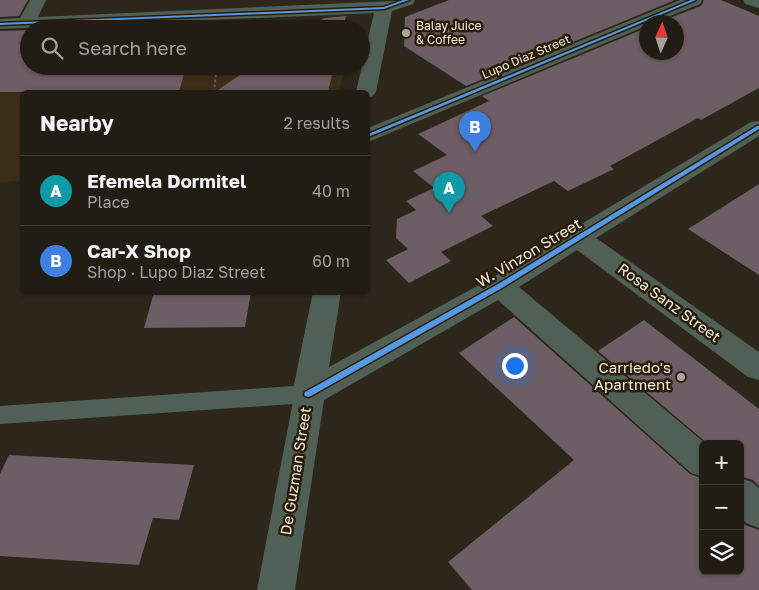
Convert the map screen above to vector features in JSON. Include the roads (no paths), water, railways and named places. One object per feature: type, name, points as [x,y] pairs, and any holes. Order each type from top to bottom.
[{"type":"street","points":[[28,20],[38,0]]},
{"type":"street","points":[[98,20],[384,8],[407,0]]},
{"type":"street","name":"Lupo Diaz Street","points":[[370,135],[694,0]]},
{"type":"street","points":[[752,0],[759,3]]},
{"type":"street","points":[[370,73],[384,8]]},
{"type":"street","points":[[0,24],[20,23]]},
{"type":"street","points":[[366,90],[370,75]]},
{"type":"street","name":"W. Vinzon Street","points":[[308,394],[500,286],[759,126]]},
{"type":"street","name":"Rosa Sanz Street","points":[[578,238],[759,368]]},
{"type":"street","points":[[500,286],[699,459]]},
{"type":"street","name":"De Guzman Street","points":[[276,590],[326,295]]},
{"type":"street","points":[[744,498],[759,511]]},
{"type":"lane","points":[[0,415],[308,394]]},
{"type":"place","name":"Balay Juice & Coffee","points":[[406,33]]},
{"type":"place","name":"Car-X Shop","points":[[475,152]]},
{"type":"place","name":"Efemela Dormitel","points":[[449,213]]},
{"type":"place","name":"Carriedo's Apartment","points":[[681,377]]}]
